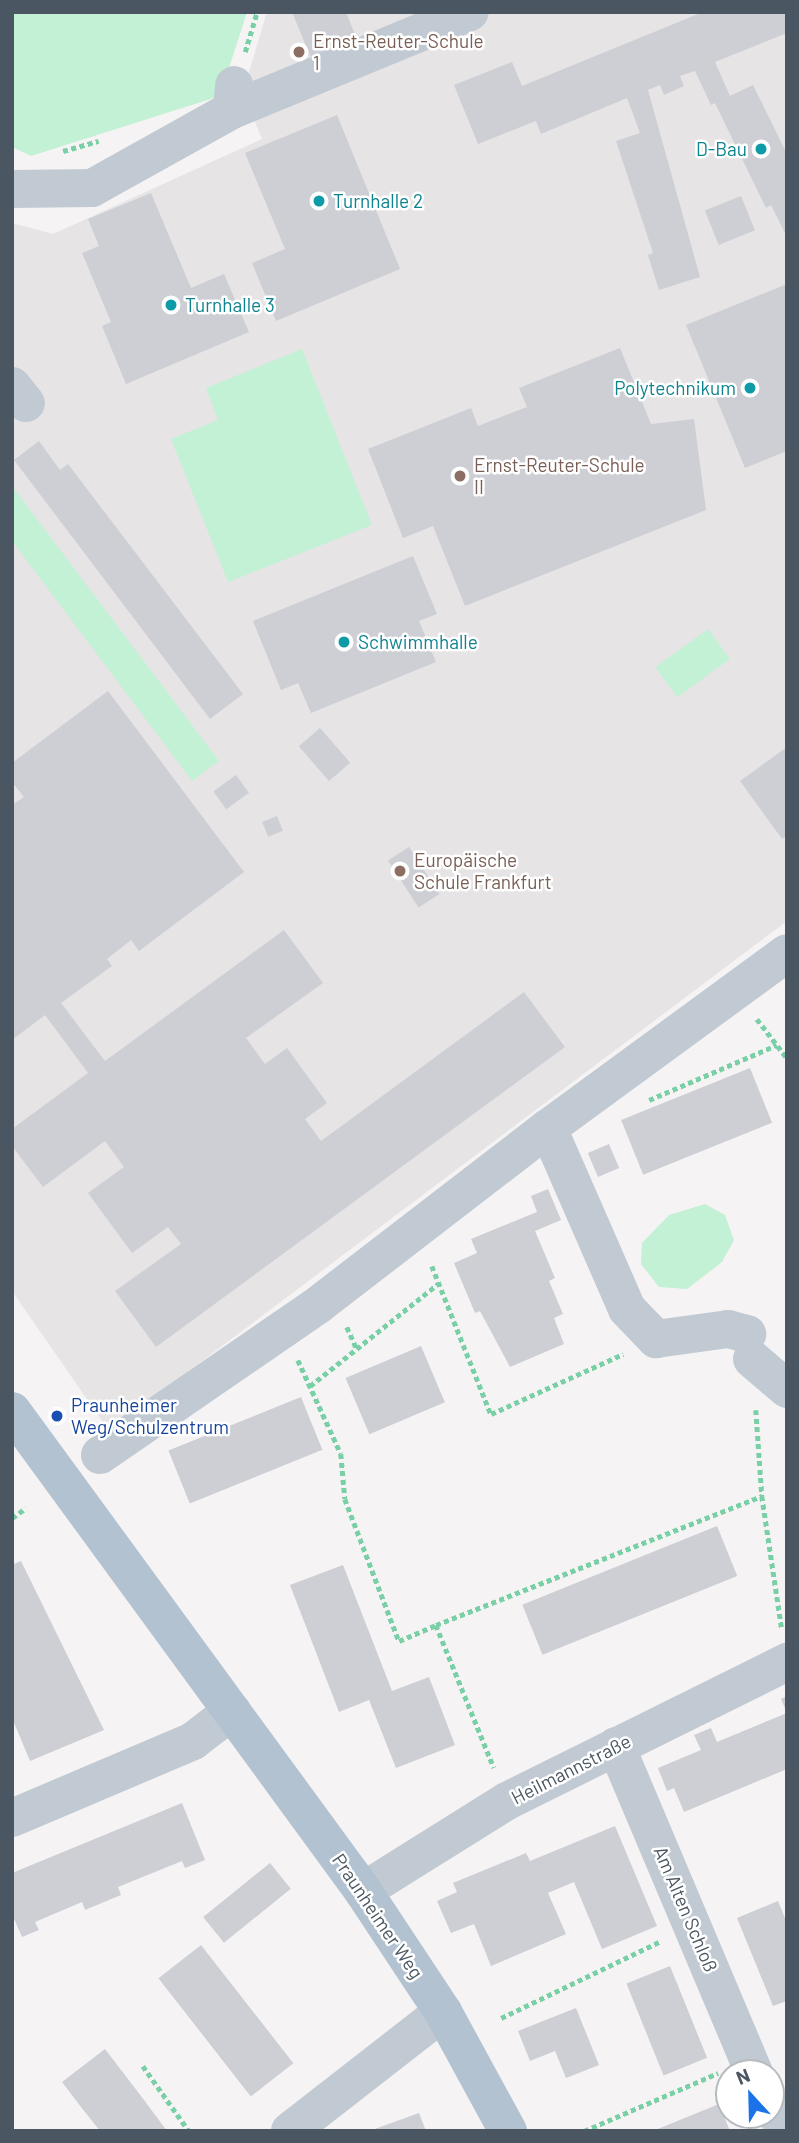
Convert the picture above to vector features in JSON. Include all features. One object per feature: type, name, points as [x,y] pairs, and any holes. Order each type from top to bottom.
[{"type":"main road","name":"Praunheimer Weg","points":[[12,1411],[363,1891],[443,2012],[508,2131]]},
{"type":"street","points":[[12,189],[92,188],[233,98],[470,12]]},
{"type":"street","points":[[100,1455],[284,1329],[548,1128],[787,953]]},
{"type":"street","points":[[548,1128],[627,1309],[656,1339],[728,1329],[750,1346],[787,1389]]},
{"type":"street","name":"Heilmannstraße","points":[[363,1891],[507,1801],[787,1662]]},
{"type":"street","points":[[12,1818],[194,1741],[232,1711]]},
{"type":"street","name":"Am Alten Schloß","points":[[616,1746],[694,1925],[748,2059]]},
{"type":"street","points":[[289,2131],[443,2012]]},
{"type":"path","points":[[736,990],[787,1058]]},
{"type":"path","points":[[640,1104],[777,1045]]},
{"type":"path","points":[[440,1259],[430,1267],[491,1414],[656,1339]]},
{"type":"path","points":[[310,1386],[438,1284]]},
{"type":"path","points":[[284,1329],[341,1454],[345,1499],[399,1642],[762,1496]]},
{"type":"path","points":[[750,1346],[762,1496],[787,1662]]},
{"type":"path","points":[[12,1518],[26,1508]]},
{"type":"path","points":[[436,1625],[507,1801]]},
{"type":"path","points":[[501,2018],[694,1925]]},
{"type":"path","points":[[143,2066],[189,2131]]},
{"type":"path","points":[[584,2131],[715,2080]]},
{"type":"shaded area","name":"Ernst-Reuter-Schule 1","points":[[267,12],[445,12],[243,92]]},
{"type":"shaded area","points":[[450,12],[771,12],[787,36],[787,921],[109,1431],[12,1291],[12,223],[53,234],[262,139],[243,94]]},
{"type":"green space","points":[[12,12],[247,12],[220,96],[31,156],[12,147]]},
{"type":"green space","points":[[302,349],[372,525],[228,582],[171,439],[218,420],[206,388]]},
{"type":"green space","points":[[12,486],[219,761],[192,781],[12,541]]},
{"type":"green space","points":[[708,629],[730,659],[677,697],[655,667]]},
{"type":"green space","points":[[705,1204],[725,1215],[734,1240],[722,1262],[687,1289],[659,1287],[641,1264],[642,1243],[669,1215]]},
{"type":"building","points":[[292,12],[346,12],[357,40],[311,58]]},
{"type":"building","name":"D-Bau","points":[[703,12],[787,12],[787,33],[715,62],[730,96],[753,85],[787,154],[787,237],[771,205],[766,208],[715,103],[711,105],[695,71],[680,76],[684,86],[664,95],[660,85],[648,90],[700,277],[659,290],[648,255],[653,253],[616,141],[640,133],[627,98],[541,134],[536,121],[478,144],[454,85],[512,62],[522,86]]},
{"type":"building","name":"Turnhalle 2","points":[[337,115],[400,269],[276,321],[252,263],[285,249],[245,153]]},
{"type":"building","name":"Turnhalle 3","points":[[151,193],[191,288],[224,274],[249,332],[126,384],[102,326],[111,322],[82,253],[99,246],[88,219]]},
{"type":"building","points":[[741,196],[755,230],[719,245],[705,211]]},
{"type":"building","name":"Polytechnikum","points":[[787,284],[787,451],[745,468],[686,325]]},
{"type":"building","points":[[620,348],[651,424],[694,419],[706,510],[465,606],[433,526],[403,538],[368,449],[471,408],[478,426],[527,407],[519,388]]},
{"type":"building","points":[[39,441],[60,470],[68,464],[243,694],[210,719],[14,460]]},
{"type":"building","name":"Schwimmhalle","points":[[413,556],[437,614],[419,621],[436,662],[311,713],[298,683],[281,690],[253,621]]},
{"type":"building","points":[[108,691],[244,872],[139,951],[131,940],[107,959],[112,966],[61,1003],[105,1061],[284,930],[323,983],[246,1038],[265,1064],[287,1048],[327,1103],[305,1119],[321,1141],[524,992],[565,1047],[156,1347],[115,1291],[181,1244],[168,1227],[132,1253],[88,1193],[124,1167],[105,1141],[43,1187],[12,1146],[12,1129],[88,1073],[45,1015],[12,1040],[12,805],[24,797],[12,782],[12,763]]},
{"type":"building","points":[[320,728],[350,763],[329,781],[299,746]]},
{"type":"building","points":[[787,747],[787,835],[782,839],[740,781]]},
{"type":"building","points":[[236,775],[249,793],[226,809],[213,791]]},
{"type":"building","points":[[277,816],[283,831],[268,837],[262,822]]},
{"type":"building","points":[[409,847],[439,894],[419,908],[388,861]]},
{"type":"building","points":[[750,1068],[772,1123],[643,1175],[621,1120]]},
{"type":"building","points":[[609,1144],[619,1168],[598,1177],[588,1153]]},
{"type":"building","points":[[548,1189],[561,1220],[535,1231],[555,1278],[549,1281],[563,1314],[554,1318],[564,1344],[510,1367],[480,1311],[475,1313],[454,1263],[477,1253],[471,1239],[537,1212],[531,1196]]},
{"type":"building","points":[[421,1346],[445,1402],[369,1434],[346,1378]]},
{"type":"building","points":[[301,1397],[322,1450],[190,1503],[168,1451]]},
{"type":"building","points":[[717,1526],[737,1576],[543,1655],[522,1605]]},
{"type":"building","points":[[21,1561],[104,1730],[30,1761],[12,1718],[12,1565]]},
{"type":"building","points":[[343,1565],[392,1691],[429,1677],[455,1745],[396,1768],[369,1700],[339,1712],[290,1585]]},
{"type":"building","points":[[787,1696],[787,1713],[781,1699]]},
{"type":"building","points":[[787,1713],[787,1769],[684,1812],[674,1788],[667,1791],[658,1768],[701,1750],[694,1735],[711,1728],[717,1742]]},
{"type":"building","points":[[182,1803],[205,1860],[185,1868],[182,1861],[118,1887],[121,1895],[85,1910],[82,1902],[35,1922],[39,1930],[22,1937],[12,1914],[12,1873]]},
{"type":"building","points":[[615,1826],[657,1926],[602,1949],[574,1882],[548,1893],[566,1934],[491,1966],[474,1924],[451,1933],[437,1901],[457,1892],[453,1883],[526,1853],[530,1861]]},
{"type":"building","points":[[270,1863],[291,1889],[224,1943],[203,1917]]},
{"type":"building","points":[[778,1901],[787,1923],[787,2001],[773,2006],[737,1918]]},
{"type":"building","points":[[201,1945],[293,2063],[251,2096],[158,1978]]},
{"type":"building","points":[[670,1966],[707,2058],[664,2075],[626,1984]]},
{"type":"building","points":[[576,2008],[599,2065],[566,2078],[555,2051],[530,2061],[518,2031]]},
{"type":"building","points":[[105,2049],[167,2131],[100,2131],[62,2082]]},
{"type":"building","points":[[715,2106],[715,2129],[730,2131],[653,2131]]},
{"type":"building","points":[[419,2113],[426,2131],[372,2131],[372,2130]]},
{"type":"place","name":"Ernst-Reuter-Schule 1","points":[[299,52]]},
{"type":"place","name":"D-Bau","points":[[761,149]]},
{"type":"place","name":"Turnhalle 2","points":[[319,201]]},
{"type":"place","name":"Turnhalle 3","points":[[171,305]]},
{"type":"place","name":"Polytechnikum","points":[[750,388]]},
{"type":"place","name":"Ernst-Reuter-Schule II","points":[[460,476]]},
{"type":"place","name":"Schwimmhalle","points":[[344,642]]},
{"type":"place","name":"Europäische Schule Frankfurt","points":[[400,871]]},
{"type":"place","name":"Praunheimer Weg/Schulzentrum","points":[[57,1416]]}]
